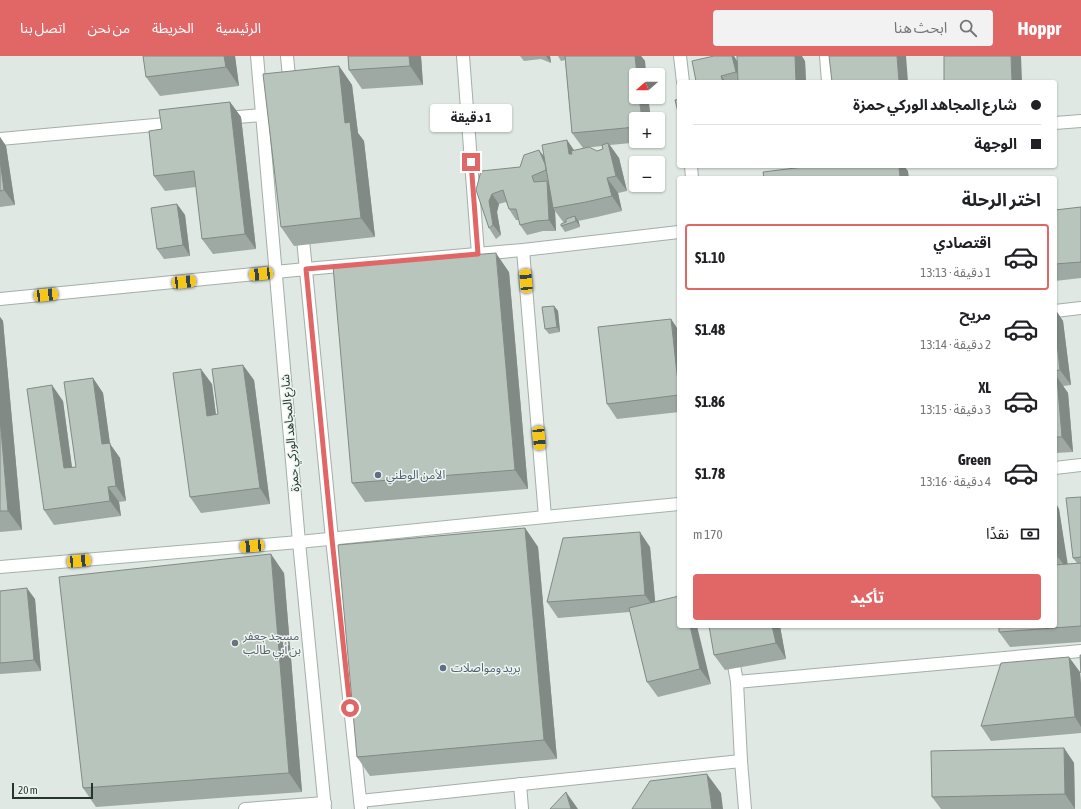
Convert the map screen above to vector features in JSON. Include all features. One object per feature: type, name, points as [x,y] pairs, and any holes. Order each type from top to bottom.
[{"type":"street","name":"شارع المجاهد الوركي حمزة","points":[[257,56],[299,542],[325,806]]},
{"type":"street","points":[[287,56],[291,96]]},
{"type":"street","points":[[463,56],[478,254]]},
{"type":"street","points":[[680,56],[683,80]]},
{"type":"street","points":[[826,56],[828,80]]},
{"type":"street","points":[[215,119],[262,115]]},
{"type":"street","points":[[0,139],[191,121]]},
{"type":"street","points":[[1057,123],[1081,121]]},
{"type":"street","points":[[301,214],[332,539],[361,805],[520,784],[741,761]]},
{"type":"street","points":[[0,300],[306,269],[523,250],[677,232]]},
{"type":"street","points":[[523,250],[545,517]]},
{"type":"street","points":[[1057,311],[1081,308]]},
{"type":"street","points":[[1057,468],[1081,465]]},
{"type":"street","points":[[0,567],[332,539],[677,504]]},
{"type":"street","points":[[727,628],[737,682],[745,809]]},
{"type":"street","points":[[737,682],[1081,651]]},
{"type":"street","points":[[520,784],[522,809]]},
{"type":"street","points":[[245,809],[325,806]]},
{"type":"building","points":[[143,56],[224,56],[226,67],[146,77]]},
{"type":"building","points":[[348,56],[409,56],[410,66],[349,70]]},
{"type":"building","points":[[565,56],[635,56],[636,68],[629,68],[629,104],[640,104],[641,112],[629,112],[629,128],[572,133]]},
{"type":"building","points":[[714,56],[732,56],[736,72],[721,76],[722,80],[696,80],[692,61]]},
{"type":"building","points":[[737,56],[795,56],[796,80],[738,80]]},
{"type":"building","points":[[829,56],[897,56],[899,80],[832,80]]},
{"type":"building","points":[[944,56],[1011,56],[1012,80],[944,80]]},
{"type":"building","points":[[339,66],[345,123],[350,122],[361,218],[281,227],[263,74]]},
{"type":"building","points":[[230,102],[245,234],[202,239],[194,171],[154,176],[149,131],[162,129],[159,110]]},
{"type":"building","points":[[567,140],[569,154],[572,154],[571,151],[589,147],[597,151],[603,149],[602,145],[608,143],[616,176],[607,178],[612,196],[553,208],[542,145]]},
{"type":"building","points":[[539,150],[546,170],[532,176],[534,182],[547,181],[549,220],[536,221],[520,225],[516,209],[509,209],[503,190],[492,194],[489,201],[493,225],[489,228],[476,190],[481,171],[520,167],[524,155]]},
{"type":"building","points":[[0,160],[4,190],[0,191]]},
{"type":"building","points":[[796,168],[899,168],[900,176],[764,176],[763,172]]},
{"type":"building","points":[[177,204],[183,245],[157,249],[151,208]]},
{"type":"building","points":[[1081,207],[1081,262],[1057,264],[1057,210]]},
{"type":"building","points":[[575,216],[576,221],[561,226],[561,224],[566,222],[566,219]]},
{"type":"building","points":[[496,253],[515,470],[352,483],[333,266]]},
{"type":"building","points":[[554,306],[557,327],[545,329],[542,307]]},
{"type":"building","points":[[671,319],[677,373],[677,395],[607,404],[598,327]]},
{"type":"building","points":[[1057,343],[1060,370],[1057,371]]},
{"type":"building","points":[[243,365],[260,488],[190,497],[173,373],[201,369],[207,416],[218,414],[212,369]]},
{"type":"building","points":[[1057,377],[1062,437],[1057,437]]},
{"type":"building","points":[[93,378],[102,444],[110,443],[116,486],[108,487],[110,501],[44,510],[27,389],[52,385],[64,468],[76,467],[64,382]]},
{"type":"building","points":[[0,418],[8,511],[0,511]]},
{"type":"building","points":[[1081,497],[1081,557],[1073,558],[1066,498]]},
{"type":"building","points":[[525,528],[544,740],[357,757],[338,545]]},
{"type":"building","points":[[640,532],[645,595],[547,602],[563,538]]},
{"type":"building","points":[[271,554],[289,773],[83,788],[59,577]]},
{"type":"building","points":[[1081,563],[1081,626],[1057,628],[1057,565]]},
{"type":"building","points":[[27,588],[34,660],[0,663],[0,591]]},
{"type":"building","points":[[677,596],[677,628],[690,628],[700,669],[647,682],[629,608]]},
{"type":"building","points":[[709,628],[772,628],[776,643],[714,655]]},
{"type":"building","points":[[999,628],[1054,628],[999,632]]},
{"type":"building","points":[[1069,657],[1075,717],[981,726],[1001,663]]},
{"type":"building","points":[[1064,748],[1065,794],[932,797],[931,751]]},
{"type":"building","points":[[707,774],[712,809],[632,809],[650,781]]},
{"type":"building","points":[[566,792],[571,809],[550,809]]},
{"type":"place","name":"الأمن الوطني","points":[[378,475]]},
{"type":"place","name":"مسجد جعفر بن أبي طالب","points":[[235,643]]},
{"type":"place","name":"بريد ومواصلات","points":[[443,668]]},
{"type":"route","points":[[350,708],[306,269],[478,254],[471,162]]}]
